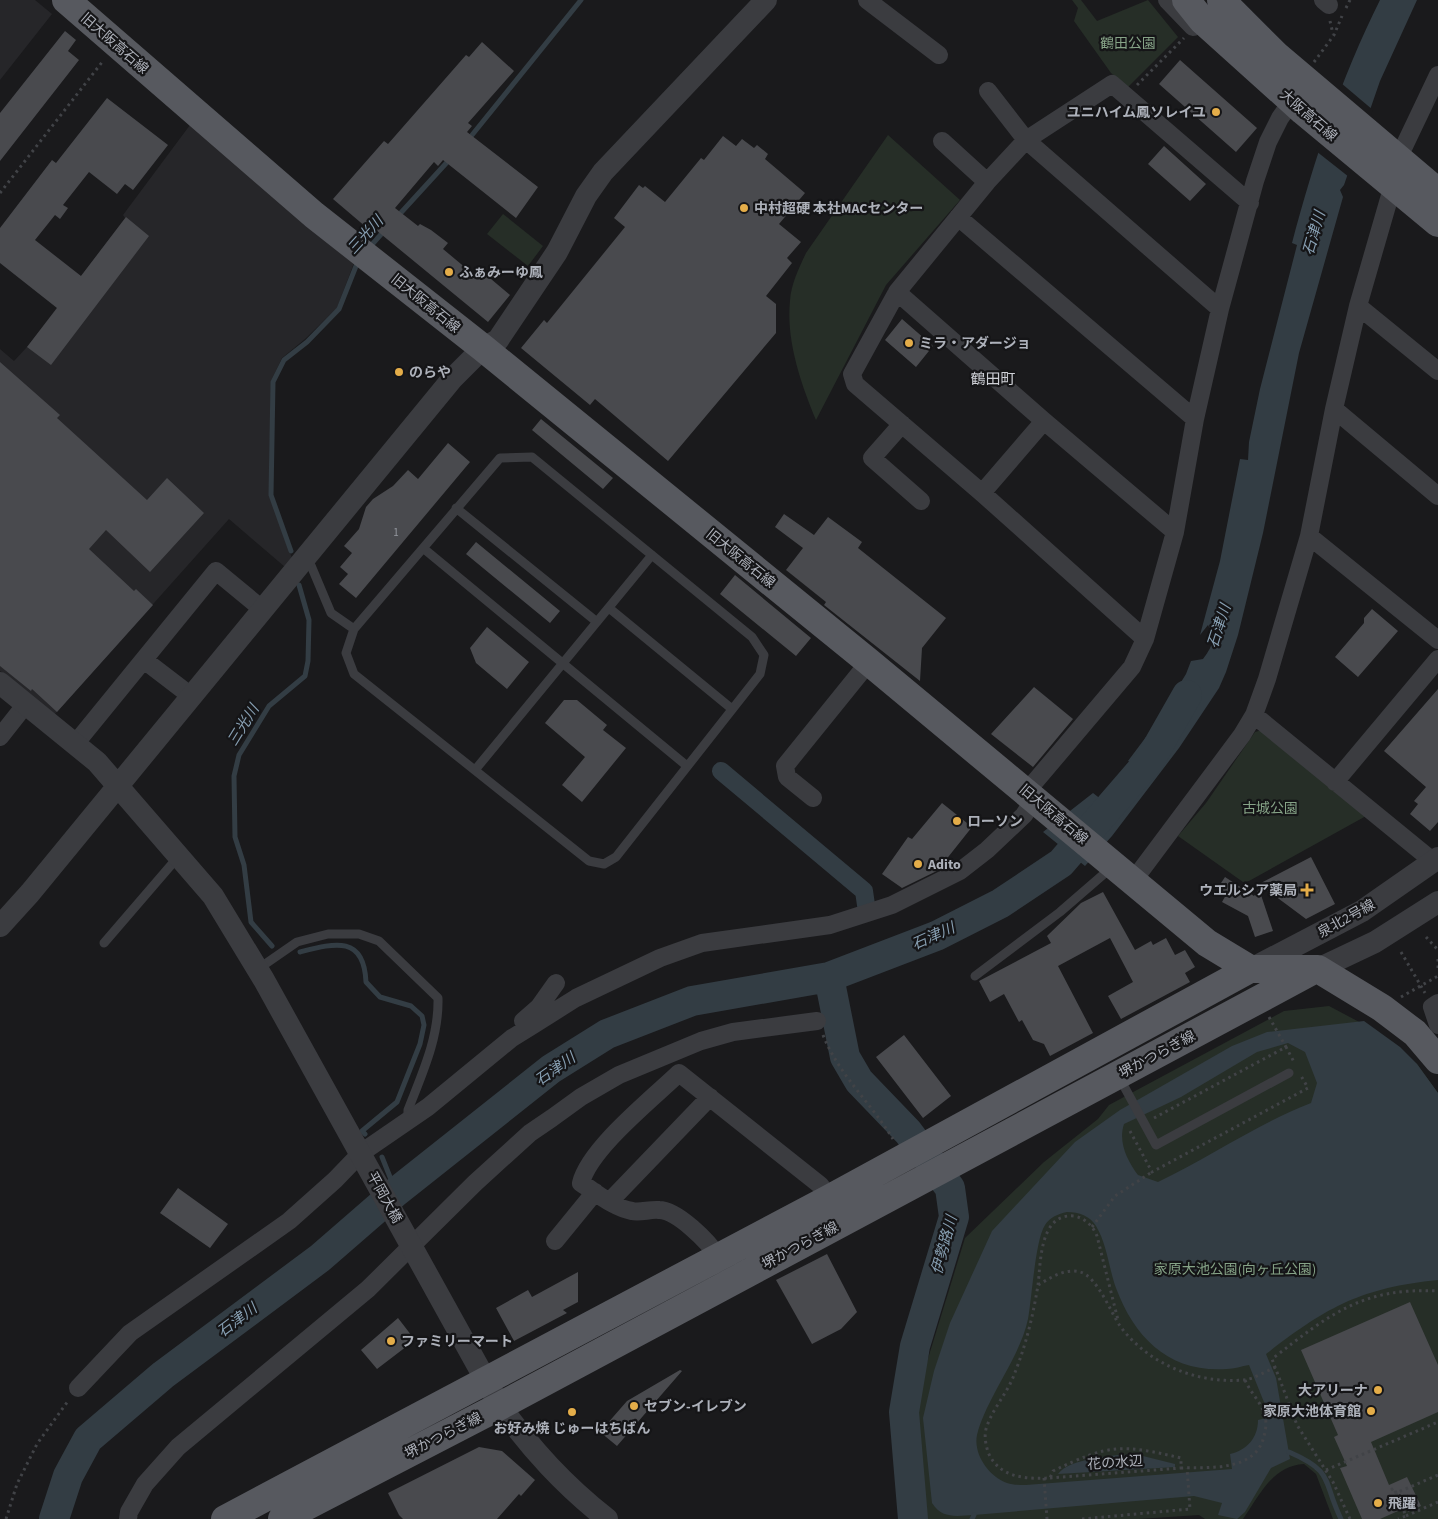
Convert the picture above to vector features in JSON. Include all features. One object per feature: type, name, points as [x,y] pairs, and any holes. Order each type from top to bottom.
[{"type":"main road","name":"旧大阪高石線","points":[[66,0],[314,215],[483,348],[869,662],[1207,943],[1250,969]]},
{"type":"main road","name":"大阪高石線","points":[[1186,0],[1202,20],[1271,66],[1305,91],[1383,156],[1438,192]]},
{"type":"main road","name":"大阪高石線","points":[[1220,0],[1271,66]]},
{"type":"main road","name":"大阪高石線","points":[[1383,156],[1393,186],[1438,223]]},
{"type":"main road","points":[[1250,969],[1318,969],[1382,1008],[1415,1033],[1438,1060]]},
{"type":"main road","name":"堺かつらぎ線","points":[[224,1519],[485,1379],[830,1198],[913,1147],[1250,969]]},
{"type":"main road","name":"堺かつらぎ線","points":[[282,1519],[500,1406],[936,1172],[1123,1084],[1318,969]]},
{"type":"street","points":[[0,926],[30,893],[306,554],[452,379],[483,348],[498,340],[557,252],[586,196],[603,172],[766,0]]},
{"type":"street","points":[[867,0],[939,56]]},
{"type":"street","points":[[1168,0],[1188,23],[1224,53],[1271,66]]},
{"type":"street","points":[[1232,0],[1271,66]]},
{"type":"street","points":[[1383,156],[1438,75]]},
{"type":"street","points":[[1145,640],[982,493],[855,384],[852,374],[897,292],[987,182],[1026,140],[1112,84],[1250,203]]},
{"type":"street","points":[[988,91],[1026,140],[1220,309]]},
{"type":"street","points":[[78,1388],[130,1334],[289,1221],[408,1120],[428,1107],[512,1038],[576,998],[660,958],[702,943],[830,925],[892,906],[960,871],[987,850],[1024,815],[1037,800],[1132,667],[1145,640],[1175,532],[1195,420],[1220,309],[1255,181],[1268,142],[1280,118],[1305,91]]},
{"type":"street","points":[[942,141],[987,182]]},
{"type":"street","points":[[1118,869],[1242,736],[1254,715],[1268,679],[1309,536],[1334,409],[1358,306],[1393,186]]},
{"type":"street","points":[[958,217],[1195,420]]},
{"type":"street","points":[[897,292],[1044,422],[1175,532]]},
{"type":"street","points":[[1358,306],[1438,371]]},
{"type":"street","points":[[1334,409],[1438,496]]},
{"type":"street","points":[[982,493],[1044,422]]},
{"type":"street","points":[[902,424],[872,458],[920,501]]},
{"type":"street","points":[[1309,536],[1438,640]]},
{"type":"street","points":[[75,744],[216,571],[262,609]]},
{"type":"street","points":[[1335,782],[1438,659]]},
{"type":"street","points":[[144,660],[191,696]]},
{"type":"street","points":[[813,798],[787,777],[785,766],[824,731],[869,662]]},
{"type":"street","name":"平岡大橋","points":[[0,683],[96,762],[119,785],[213,896],[258,969],[500,1406],[528,1444],[552,1471],[607,1519]]},
{"type":"street","points":[[0,737],[26,704]]},
{"type":"street","points":[[1254,715],[1335,782],[1436,860]]},
{"type":"street","name":"泉北2号線","points":[[1250,969],[1362,911],[1436,860]]},
{"type":"street","points":[[1318,969],[1376,942],[1438,902]]},
{"type":"street","points":[[512,1038],[514,1030],[539,1007],[556,983]]},
{"type":"street","points":[[1435,1005],[1438,1025]]},
{"type":"street","points":[[128,1519],[129,1512],[145,1484],[178,1447],[368,1289],[409,1240],[530,1133],[581,1097],[619,1075],[701,1041],[733,1032],[817,1021]]},
{"type":"street","points":[[718,1257],[710,1243],[669,1212],[660,1210],[633,1212],[581,1183],[584,1171],[597,1152],[679,1073],[820,1185],[830,1198]]},
{"type":"street","points":[[555,1241],[710,1097]]},
{"type":"lane","points":[[532,457],[752,637],[764,655],[760,674],[616,857],[604,864],[589,861],[354,674],[346,653],[354,629],[423,548],[500,458],[532,457]]},
{"type":"lane","points":[[456,508],[597,622]]},
{"type":"lane","points":[[423,548],[687,766]]},
{"type":"lane","points":[[306,554],[331,613],[354,629]]},
{"type":"lane","points":[[475,770],[652,555]]},
{"type":"lane","points":[[609,608],[732,709]]},
{"type":"lane","points":[[104,943],[180,855]]},
{"type":"lane","points":[[975,976],[1118,869]]},
{"type":"lane","points":[[258,969],[297,942],[328,934],[359,934],[379,941],[438,998],[434,1042],[408,1110],[408,1120]]},
{"type":"lane","points":[[1123,1084],[1156,1145],[1290,1073]]},
{"type":"path","points":[[1305,91],[1350,0]]},
{"type":"path","points":[[1126,96],[1186,36]]},
{"type":"path","points":[[0,193],[106,58]]},
{"type":"path","points":[[1426,937],[1438,950]]},
{"type":"path","points":[[1401,952],[1420,986],[1435,1005]]},
{"type":"path","points":[[1438,960],[1438,968]]},
{"type":"path","points":[[1398,999],[1438,976]]},
{"type":"path","points":[[1268,1014],[1286,1047]]},
{"type":"path","points":[[817,1021],[832,1057],[880,1117],[913,1147]]},
{"type":"path","points":[[1120,1325],[1097,1236],[1092,1227],[1115,1196],[1152,1172]]},
{"type":"path","name":"花の水辺","points":[[1092,1227],[1087,1222],[1074,1216],[1060,1219],[1051,1225],[1046,1234],[1031,1326],[1014,1377],[985,1431],[985,1444],[996,1466],[1007,1474],[1021,1478],[1050,1478],[1229,1466],[1250,1458],[1261,1446],[1266,1430],[1266,1419],[1262,1407],[1245,1380]]},
{"type":"path","points":[[1038,1286],[1060,1274],[1081,1272],[1090,1277],[1120,1325],[1134,1343],[1164,1365],[1181,1372],[1207,1377],[1245,1380],[1276,1367]]},
{"type":"path","points":[[1350,1519],[1342,1497],[1296,1425],[1286,1402],[1272,1359],[1332,1314],[1388,1293],[1409,1289],[1438,1291]]},
{"type":"path","points":[[6,1519],[17,1484],[37,1444],[78,1388]]},
{"type":"path","points":[[1326,1470],[1438,1422]]},
{"type":"path","points":[[1050,1478],[1053,1471],[1078,1459],[1116,1448],[1148,1450],[1181,1458],[1181,1468]]},
{"type":"path","points":[[1082,1519],[1190,1509],[1187,1468]]},
{"type":"path","points":[[1396,1493],[1438,1475]]},
{"type":"path","points":[[1044,1478],[1048,1519]]},
{"type":"path","points":[[1391,1490],[1394,1488],[1406,1516]]},
{"type":"path","points":[[1398,1519],[1438,1502]]},
{"type":"path","points":[[1157,1513],[1157,1519]]},
{"type":"shaded area","points":[[0,0],[35,0],[52,14],[0,80]]},
{"type":"shaded area","points":[[190,125],[354,263],[337,308],[282,358],[271,381],[269,495],[292,558],[285,567],[229,519],[54,715],[0,671],[0,349],[14,361],[27,347],[125,218],[123,215]]},
{"type":"green space","name":"鶴田公園","points":[[1072,0],[1081,0],[1097,21],[1148,0],[1178,37],[1128,87],[1111,73],[1074,21],[1078,8]]},
{"type":"green space","points":[[888,135],[960,200],[886,285],[816,420],[800,377],[790,331],[789,316],[792,288],[806,253]]},
{"type":"green space","points":[[503,214],[543,246],[528,266],[487,234]]},
{"type":"green space","name":"古城公園","points":[[1262,730],[1366,816],[1249,881],[1243,882],[1178,836],[1206,803],[1255,732]]},
{"type":"green space","name":"家原大池公園(向ヶ丘公園)","points":[[1329,1006],[1363,1024],[1417,1064],[1438,1093],[1438,1519],[1333,1519],[1316,1474],[1304,1464],[1283,1470],[1275,1476],[1261,1492],[1243,1519],[1205,1519],[1199,1515],[1139,1519],[926,1519],[917,1417],[926,1365],[965,1238],[1044,1162],[1098,1119],[1109,1105],[1284,1011]]},
{"type":"water","points":[[1380,0],[1417,0],[1380,81],[1344,185],[1340,190],[1343,197],[1299,353],[1263,533],[1238,635],[1226,672],[1219,688],[1179,748],[1112,836],[1085,866],[1043,832],[1093,793],[1111,807],[1117,807],[1117,802],[1141,775],[1141,767],[1128,761],[1146,737],[1161,743],[1167,732],[1159,718],[1186,674],[1191,661],[1203,659],[1211,647],[1212,635],[1208,625],[1200,635],[1220,561],[1240,459],[1248,460],[1249,442],[1260,389],[1297,245],[1292,243],[1310,181],[1341,89]]},
{"type":"water","points":[[1364,1021],[1400,1047],[1417,1064],[1438,1093],[1438,1280],[1387,1288],[1346,1302],[1308,1324],[1266,1354],[1276,1378],[1290,1459],[1271,1468],[1245,1512],[1237,1519],[1218,1515],[1222,1503],[1194,1496],[955,1516],[940,1512],[932,1503],[923,1418],[934,1371],[950,1323],[992,1231],[1075,1142],[1120,1110],[1232,1046],[1267,1032]],"holes":[[[1288,1043],[1305,1052],[1317,1083],[1311,1103],[1291,1111],[1158,1182],[1138,1175],[1130,1163],[1123,1144],[1122,1131],[1124,1124],[1181,1097],[1257,1052]],[[1067,1212],[1084,1215],[1096,1226],[1103,1241],[1116,1288],[1124,1306],[1133,1323],[1157,1349],[1172,1359],[1207,1369],[1230,1369],[1249,1365],[1270,1417],[1258,1420],[1254,1438],[1242,1450],[1230,1454],[1232,1469],[1021,1485],[1009,1484],[1000,1480],[984,1464],[977,1450],[977,1435],[981,1421],[1024,1334],[1028,1319],[1036,1256],[1042,1233],[1049,1220]]]},
{"type":"water","points":[[1135,1454],[1175,1464],[1175,1467],[1058,1474],[1072,1464],[1082,1461]]},
{"type":"pier","points":[[1341,83],[1373,110],[1349,177],[1316,151]]},
{"type":"building","points":[[65,31],[76,40],[68,51],[79,60],[0,161],[0,113]]},
{"type":"building","points":[[482,42],[514,71],[468,123],[472,126],[467,132],[538,187],[516,218],[443,160],[438,166],[434,162],[395,208],[418,226],[420,224],[431,230],[448,243],[443,249],[473,274],[478,268],[510,295],[488,322],[376,230],[373,233],[333,199],[384,141],[388,144],[466,55],[469,57]]},
{"type":"building","name":"ユニハイム鳳ソレイユ","points":[[1180,60],[1257,128],[1236,152],[1159,84]]},
{"type":"building","points":[[107,98],[168,145],[133,190],[125,184],[117,194],[89,172],[63,205],[68,208],[60,219],[55,215],[35,240],[81,276],[126,217],[149,236],[51,365],[27,347],[57,308],[0,263],[0,228],[52,160],[56,163]]},
{"type":"building","points":[[723,136],[736,146],[742,139],[754,148],[757,145],[768,154],[765,159],[805,193],[779,224],[801,242],[787,258],[792,263],[766,296],[776,304],[776,333],[668,461],[595,399],[590,405],[521,348],[544,320],[547,323],[625,227],[614,218],[639,185],[643,188],[645,186],[665,202],[701,158],[704,160]]},
{"type":"building","points":[[1164,146],[1206,184],[1190,201],[1148,164]]},
{"type":"building","name":"ミラ・アダージョ","points":[[902,319],[933,346],[916,367],[885,340]]},
{"type":"building","points":[[0,362],[60,415],[57,418],[147,500],[167,478],[204,513],[150,572],[106,530],[89,549],[134,591],[136,589],[153,605],[57,712],[32,689],[31,691],[0,666]]},
{"type":"building","points":[[541,419],[613,478],[603,489],[532,430]]},
{"type":"building","points":[[448,443],[470,462],[356,598],[339,584],[348,574],[340,567],[352,553],[344,546],[359,529],[366,507],[373,499],[393,486],[408,470],[418,479]]},
{"type":"building","points":[[784,514],[814,535],[828,517],[862,542],[858,548],[946,618],[922,648],[920,681],[824,605],[826,602],[786,570],[803,548],[775,527]]},
{"type":"building","points":[[476,542],[560,611],[550,623],[466,554]]},
{"type":"building","points":[[735,575],[811,638],[796,656],[720,594]]},
{"type":"building","points":[[1372,609],[1398,631],[1358,677],[1335,657],[1364,623],[1364,618]]},
{"type":"building","points":[[487,627],[529,662],[507,689],[476,663],[470,648]]},
{"type":"building","points":[[1034,687],[1073,719],[1033,767],[991,734]]},
{"type":"building","points":[[1438,689],[1438,822],[1430,831],[1410,814],[1418,804],[1414,801],[1426,787],[1384,751]]},
{"type":"building","points":[[564,700],[577,700],[607,725],[603,730],[626,748],[582,802],[562,785],[585,757],[545,723]]},
{"type":"building","points":[[942,803],[972,827],[945,861],[947,863],[945,867],[902,888],[882,874],[908,837],[912,839]]},
{"type":"building","points":[[1311,857],[1335,904],[1306,919],[1259,884]]},
{"type":"building","points":[[1225,877],[1254,896],[1259,889],[1273,931],[1255,937],[1248,916],[1222,902],[1226,895],[1217,889]]},
{"type":"building","points":[[1103,892],[1135,950],[1151,941],[1153,945],[1166,938],[1175,955],[1185,950],[1195,967],[1185,973],[1190,982],[1121,1019],[1108,996],[1133,982],[1110,938],[1058,966],[1093,1033],[1050,1056],[1044,1044],[1033,1040],[1022,1020],[1019,1022],[1004,994],[990,1002],[979,981],[1051,943],[1047,936],[1081,903]]},
{"type":"building","points":[[904,1035],[951,1096],[923,1118],[876,1057]]},
{"type":"building","points":[[178,1188],[228,1224],[210,1248],[160,1213]]},
{"type":"building","points":[[827,1254],[857,1312],[841,1329],[812,1344],[776,1280]]},
{"type":"building","points":[[578,1272],[578,1302],[563,1310],[567,1313],[514,1341],[496,1308],[528,1290],[532,1297]]},
{"type":"building","name":"家原大池体育館","points":[[1410,1302],[1438,1365],[1438,1412],[1371,1442],[1389,1485],[1407,1477],[1421,1506],[1408,1512],[1407,1507],[1380,1519],[1362,1519],[1340,1468],[1347,1466],[1334,1437],[1338,1435],[1301,1350]]},
{"type":"building","points":[[398,1318],[415,1340],[377,1369],[361,1350]]},
{"type":"building","points":[[680,1370],[682,1371],[617,1446],[600,1432],[627,1401]]},
{"type":"building","points":[[479,1447],[502,1451],[535,1480],[521,1496],[519,1494],[497,1519],[403,1519],[399,1515],[388,1493]]},
{"type":"waterway","name":"三光川","points":[[468,140],[581,0]]},
{"type":"waterway","name":"三光川","points":[[397,217],[450,159]]},
{"type":"waterway","name":"三光川","points":[[368,249],[384,231]]},
{"type":"waterway","name":"三光川","points":[[291,551],[271,495],[273,382],[284,360],[307,342],[339,309],[358,261]]},
{"type":"waterway","name":"三光川","points":[[272,946],[251,922],[244,865],[235,837],[234,776],[239,755],[269,706],[305,676],[308,661],[309,620],[299,585]]},
{"type":"waterway","name":"石津川","points":[[54,1519],[68,1476],[88,1439],[163,1375],[320,1258],[396,1192],[551,1069],[607,1034],[692,1001],[829,977],[936,936],[1001,903],[1061,863],[1150,760],[1187,695]]},
{"type":"waterway","points":[[721,771],[864,891],[866,905]]},
{"type":"waterway","name":"三光川","points":[[300,952],[336,945],[353,949],[360,956],[366,982],[380,997],[411,1006],[422,1016],[424,1025],[420,1044],[397,1102],[362,1131],[365,1134]]},
{"type":"waterway","name":"伊勢路川","points":[[829,977],[845,1057],[859,1081],[908,1132],[950,1188],[954,1217],[915,1346],[904,1412],[913,1519]]},
{"type":"waterway","name":"三光川","points":[[382,1157],[396,1192]]},
{"type":"waterway","points":[[1289,1452],[1314,1465],[1321,1472],[1341,1519]]},
{"type":"waterway","points":[[972,1519],[974,1515]]},
{"type":"place","name":"ユニハイム鳳ソレイユ","points":[[1216,112]]},
{"type":"place","name":"中村超硬 本社MACセンター","points":[[744,208]]},
{"type":"place","name":"ふぁみーゆ鳳","points":[[449,272]]},
{"type":"place","name":"ミラ・アダージョ","points":[[909,343]]},
{"type":"place","name":"のらや","points":[[399,372]]},
{"type":"place","name":"ローソン","points":[[957,821]]},
{"type":"place","name":"Adito","points":[[918,864]]},
{"type":"place","name":"ウエルシア薬局","points":[[1307,890]]},
{"type":"place","name":"ファミリーマート","points":[[391,1341]]},
{"type":"place","name":"大アリーナ","points":[[1378,1390]]},
{"type":"place","name":"セブン-イレブン","points":[[634,1406]]},
{"type":"place","name":"家原大池体育館","points":[[1371,1411]]},
{"type":"place","name":"お好み焼 じゅーはちばん","points":[[572,1412]]},
{"type":"place","name":"飛躍","points":[[1378,1503]]},
{"type":"district","name":"鶴田町","points":[[993,379]]}]
